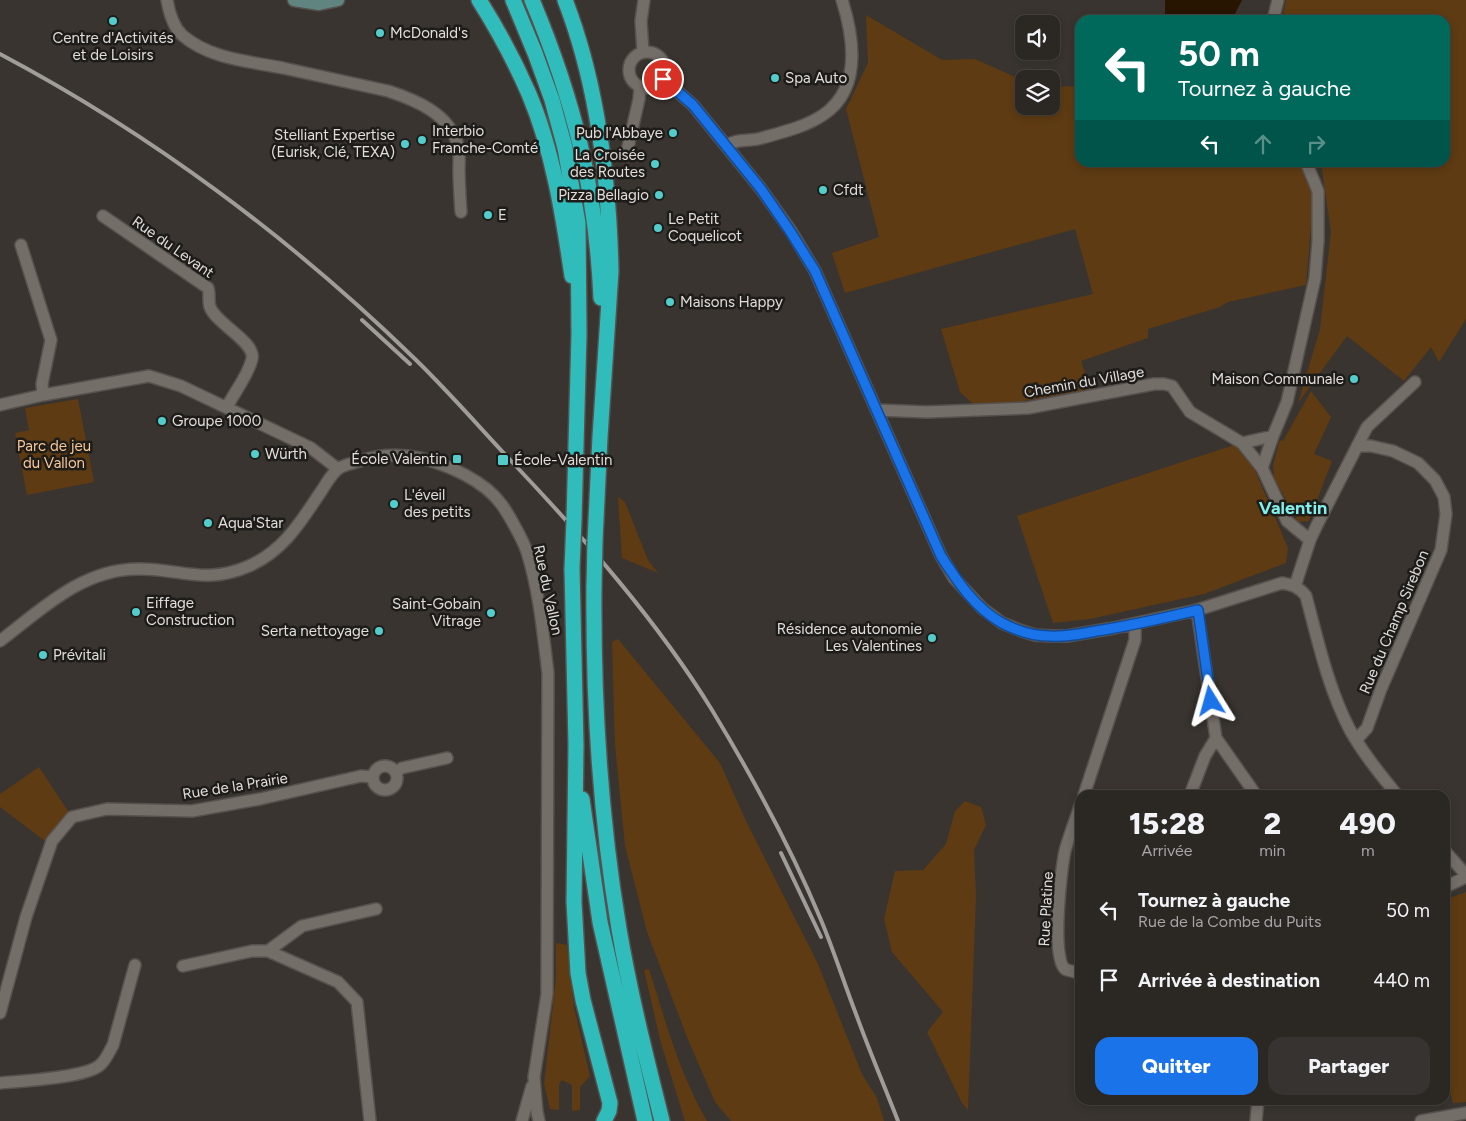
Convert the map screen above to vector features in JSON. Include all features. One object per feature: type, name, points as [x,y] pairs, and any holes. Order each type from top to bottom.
[{"type":"highway","points":[[479,0],[519,74],[531,100],[542,132],[565,230],[579,334]]},
{"type":"highway","points":[[514,0],[544,77],[565,148],[578,224],[579,334],[572,570],[576,745],[573,860],[578,973],[594,1042],[608,1090],[609,1111],[604,1121]]},
{"type":"highway","points":[[532,0],[568,95],[581,144],[591,195],[600,290],[600,437]]},
{"type":"highway","points":[[565,0],[577,37],[600,138],[607,194],[611,271],[600,437],[594,586],[594,669],[604,819],[625,959],[662,1121]]},
{"type":"highway","points":[[576,745],[600,922],[645,1121]]},
{"type":"street","points":[[167,0],[175,27],[181,34],[205,50],[221,57],[247,60],[388,91],[407,97],[431,110],[445,121],[458,146],[461,212]]},
{"type":"street","points":[[294,0],[319,4],[338,0]]},
{"type":"street","points":[[643,52],[641,20],[644,0]]},
{"type":"street","points":[[726,146],[732,142],[754,141],[804,125],[823,115],[840,99],[850,76],[852,64],[847,15],[842,0]]},
{"type":"street","points":[[1274,15],[1278,0]]},
{"type":"street","points":[[643,52],[652,53],[661,59],[665,69],[663,79],[659,84],[650,88],[640,87],[631,80],[629,69],[633,59],[643,52]]},
{"type":"street","points":[[663,79],[693,105],[761,189],[815,271],[941,556],[954,578],[967,594],[1002,623],[1035,635],[1067,636],[1198,610],[1282,583],[1295,586],[1306,596],[1322,659],[1336,701],[1356,740],[1393,790]]},
{"type":"street","points":[[628,147],[640,87]]},
{"type":"street","points":[[1262,468],[1287,402],[1315,278],[1318,241],[1318,191],[1308,167]]},
{"type":"street","name":"Rue du Levant","points":[[102,216],[208,288],[210,306],[217,318],[250,347],[253,357],[247,372],[227,407]]},
{"type":"street","points":[[20,245],[52,340],[42,384],[43,395]]},
{"type":"street","points":[[0,405],[43,395],[149,376],[181,386],[311,448],[338,469],[293,532],[272,553],[249,566],[227,574],[212,576],[195,576],[138,568],[109,572],[87,579],[62,594],[0,641]]},
{"type":"street","points":[[1295,586],[1310,540],[1367,427],[1415,382]]},
{"type":"street","name":"Chemin du Village","points":[[877,410],[962,411],[1028,408],[1154,384],[1172,386],[1190,412],[1242,444],[1262,468],[1288,521],[1310,540]]},
{"type":"street","points":[[1242,444],[1273,436]]},
{"type":"street","name":"Rue du Champ Sirebon","points":[[1356,740],[1367,728],[1381,688],[1441,550],[1446,514],[1444,497],[1436,480],[1418,463],[1393,451],[1371,446],[1357,446]]},
{"type":"street","name":"Rue du Vallon","points":[[338,469],[372,457],[392,454],[412,456],[440,463],[465,474],[489,492],[501,504],[527,550],[543,630],[548,672],[547,994],[534,1077]]},
{"type":"street","points":[[1198,610],[1216,738],[1252,790]]},
{"type":"street","points":[[1086,790],[1135,640],[1135,624]]},
{"type":"street","points":[[1192,790],[1205,756],[1216,738]]},
{"type":"street","points":[[396,772],[402,768],[447,758]]},
{"type":"street","points":[[382,766],[390,767],[396,772],[396,784],[394,787],[388,791],[376,788],[372,777],[376,770],[382,766]]},
{"type":"street","name":"Rue de la Prairie","points":[[0,1013],[26,917],[52,841],[72,817],[108,809],[192,811],[260,799],[361,776],[372,777]]},
{"type":"street","name":"Rue Platine","points":[[1075,821],[1065,851],[1058,894],[1058,952],[1061,963],[1066,969],[1075,972]]},
{"type":"street","points":[[1450,857],[1466,876],[1450,884]]},
{"type":"street","points":[[268,951],[302,926],[376,909]]},
{"type":"street","points":[[183,966],[252,951],[268,951],[338,982],[357,1002],[370,1121]]},
{"type":"street","points":[[0,1083],[52,1079],[78,1074],[99,1066],[113,1045],[135,965]]},
{"type":"street","points":[[522,1121],[534,1077]]},
{"type":"street","points":[[534,1077],[539,1121]]},
{"type":"street","points":[[1256,1121],[1258,1105]]},
{"type":"street","points":[[1421,1121],[1466,1113]]},
{"type":"green space","points":[[1286,0],[1466,0],[1466,319],[1439,362],[1431,347],[1404,381],[1347,336],[1298,403],[1320,329],[1331,232],[1322,167],[1450,167],[1450,15],[1283,15]]},
{"type":"green space","points":[[866,15],[942,60],[975,59],[1015,77],[1015,115],[1060,115],[1060,87],[1075,86],[1075,167],[1303,167],[1314,193],[1306,285],[1228,302],[1220,307],[1148,329],[1148,338],[1081,361],[1091,390],[999,405],[972,403],[960,392],[941,329],[1093,294],[1075,229],[845,293],[832,253],[879,237],[846,109],[868,63]]},
{"type":"green space","points":[[1311,391],[1331,417],[1314,454],[1332,461],[1309,521],[1298,522],[1274,478],[1273,465],[1280,440],[1283,441]]},
{"type":"green space","name":"Parc de jeu du Vallon","points":[[78,399],[94,482],[27,495],[15,433],[29,430],[25,408]]},
{"type":"green space","points":[[1234,445],[1251,461],[1288,548],[1286,563],[1204,594],[1090,619],[1053,623],[1017,516]]},
{"type":"green space","points":[[618,497],[625,502],[648,560],[658,573],[622,558]]},
{"type":"green space","points":[[618,639],[720,763],[746,821],[818,964],[862,1074],[877,1098],[884,1121],[731,1121],[715,1102],[687,1037],[647,932],[625,846],[615,745],[612,642]]},
{"type":"green space","points":[[39,767],[70,814],[45,841],[0,807],[0,794]]},
{"type":"green space","points":[[965,801],[981,807],[986,825],[974,850],[976,897],[968,1110],[962,1103],[927,1032],[943,1012],[892,952],[884,919],[895,871],[923,870],[946,844],[955,811]]},
{"type":"green space","points":[[1466,892],[1466,1102],[1453,1103],[1450,1092],[1450,898]]},
{"type":"green space","points":[[556,943],[567,945],[574,1007],[590,1076],[580,1087],[580,1110],[572,1111],[572,1085],[562,1080],[559,1084],[559,1110],[550,1109],[544,1084],[556,978]]},
{"type":"green space","points":[[649,969],[681,1066],[707,1121],[685,1121],[661,1043],[644,970]]},
{"type":"shaded area","points":[[1165,0],[1242,0],[1234,15],[1165,15]]},
{"type":"railway","points":[[0,54],[56,85],[165,154],[270,231],[320,272],[441,385],[594,552],[644,613],[691,677],[756,786],[797,866],[821,920],[898,1121]]},
{"type":"railway","points":[[362,320],[410,364]]},
{"type":"railway","points":[[781,853],[821,937]]},
{"type":"place","name":"Centre d'Activités et de Loisirs","points":[[113,21]]},
{"type":"place","name":"McDonald's","points":[[380,33]]},
{"type":"place","name":"Spa Auto","points":[[775,78]]},
{"type":"place","name":"Pub l'Abbaye","points":[[673,133]]},
{"type":"place","name":"Interbio Franche-Comté","points":[[422,140]]},
{"type":"place","name":"Stelliant Expertise (Eurisk, Clé, TEXA)","points":[[405,144]]},
{"type":"place","name":"La Croisée des Routes","points":[[655,164]]},
{"type":"place","name":"Cfdt","points":[[823,190]]},
{"type":"place","name":"Pizza Bellagio","points":[[659,195]]},
{"type":"place","name":"E","points":[[488,215]]},
{"type":"place","name":"Le Petit Coquelicot","points":[[658,228]]},
{"type":"place","name":"Maisons Happy","points":[[670,302]]},
{"type":"place","name":"Maison Communale","points":[[1354,379]]},
{"type":"place","name":"Groupe 1000","points":[[162,421]]},
{"type":"place","name":"Würth","points":[[255,454]]},
{"type":"place","name":"École Valentin","points":[[457,459]]},
{"type":"place","name":"École-Valentin","points":[[503,460]]},
{"type":"place","name":"L'éveil des petits","points":[[394,504]]},
{"type":"place","name":"Aqua'Star","points":[[208,523]]},
{"type":"place","name":"Eiffage Construction","points":[[136,612]]},
{"type":"place","name":"Saint-Gobain Vitrage","points":[[491,613]]},
{"type":"place","name":"Serta nettoyage","points":[[379,631]]},
{"type":"place","name":"Résidence autonomie Les Valentines","points":[[932,638]]},
{"type":"place","name":"Prévitali","points":[[43,655]]},
{"type":"district","name":"Valentin","points":[[1293,508]]},
{"type":"route","points":[[663,79],[693,105],[761,189],[815,271],[941,556],[954,578],[967,594],[1002,623],[1035,635],[1067,636],[1198,610],[1211,701]]}]
